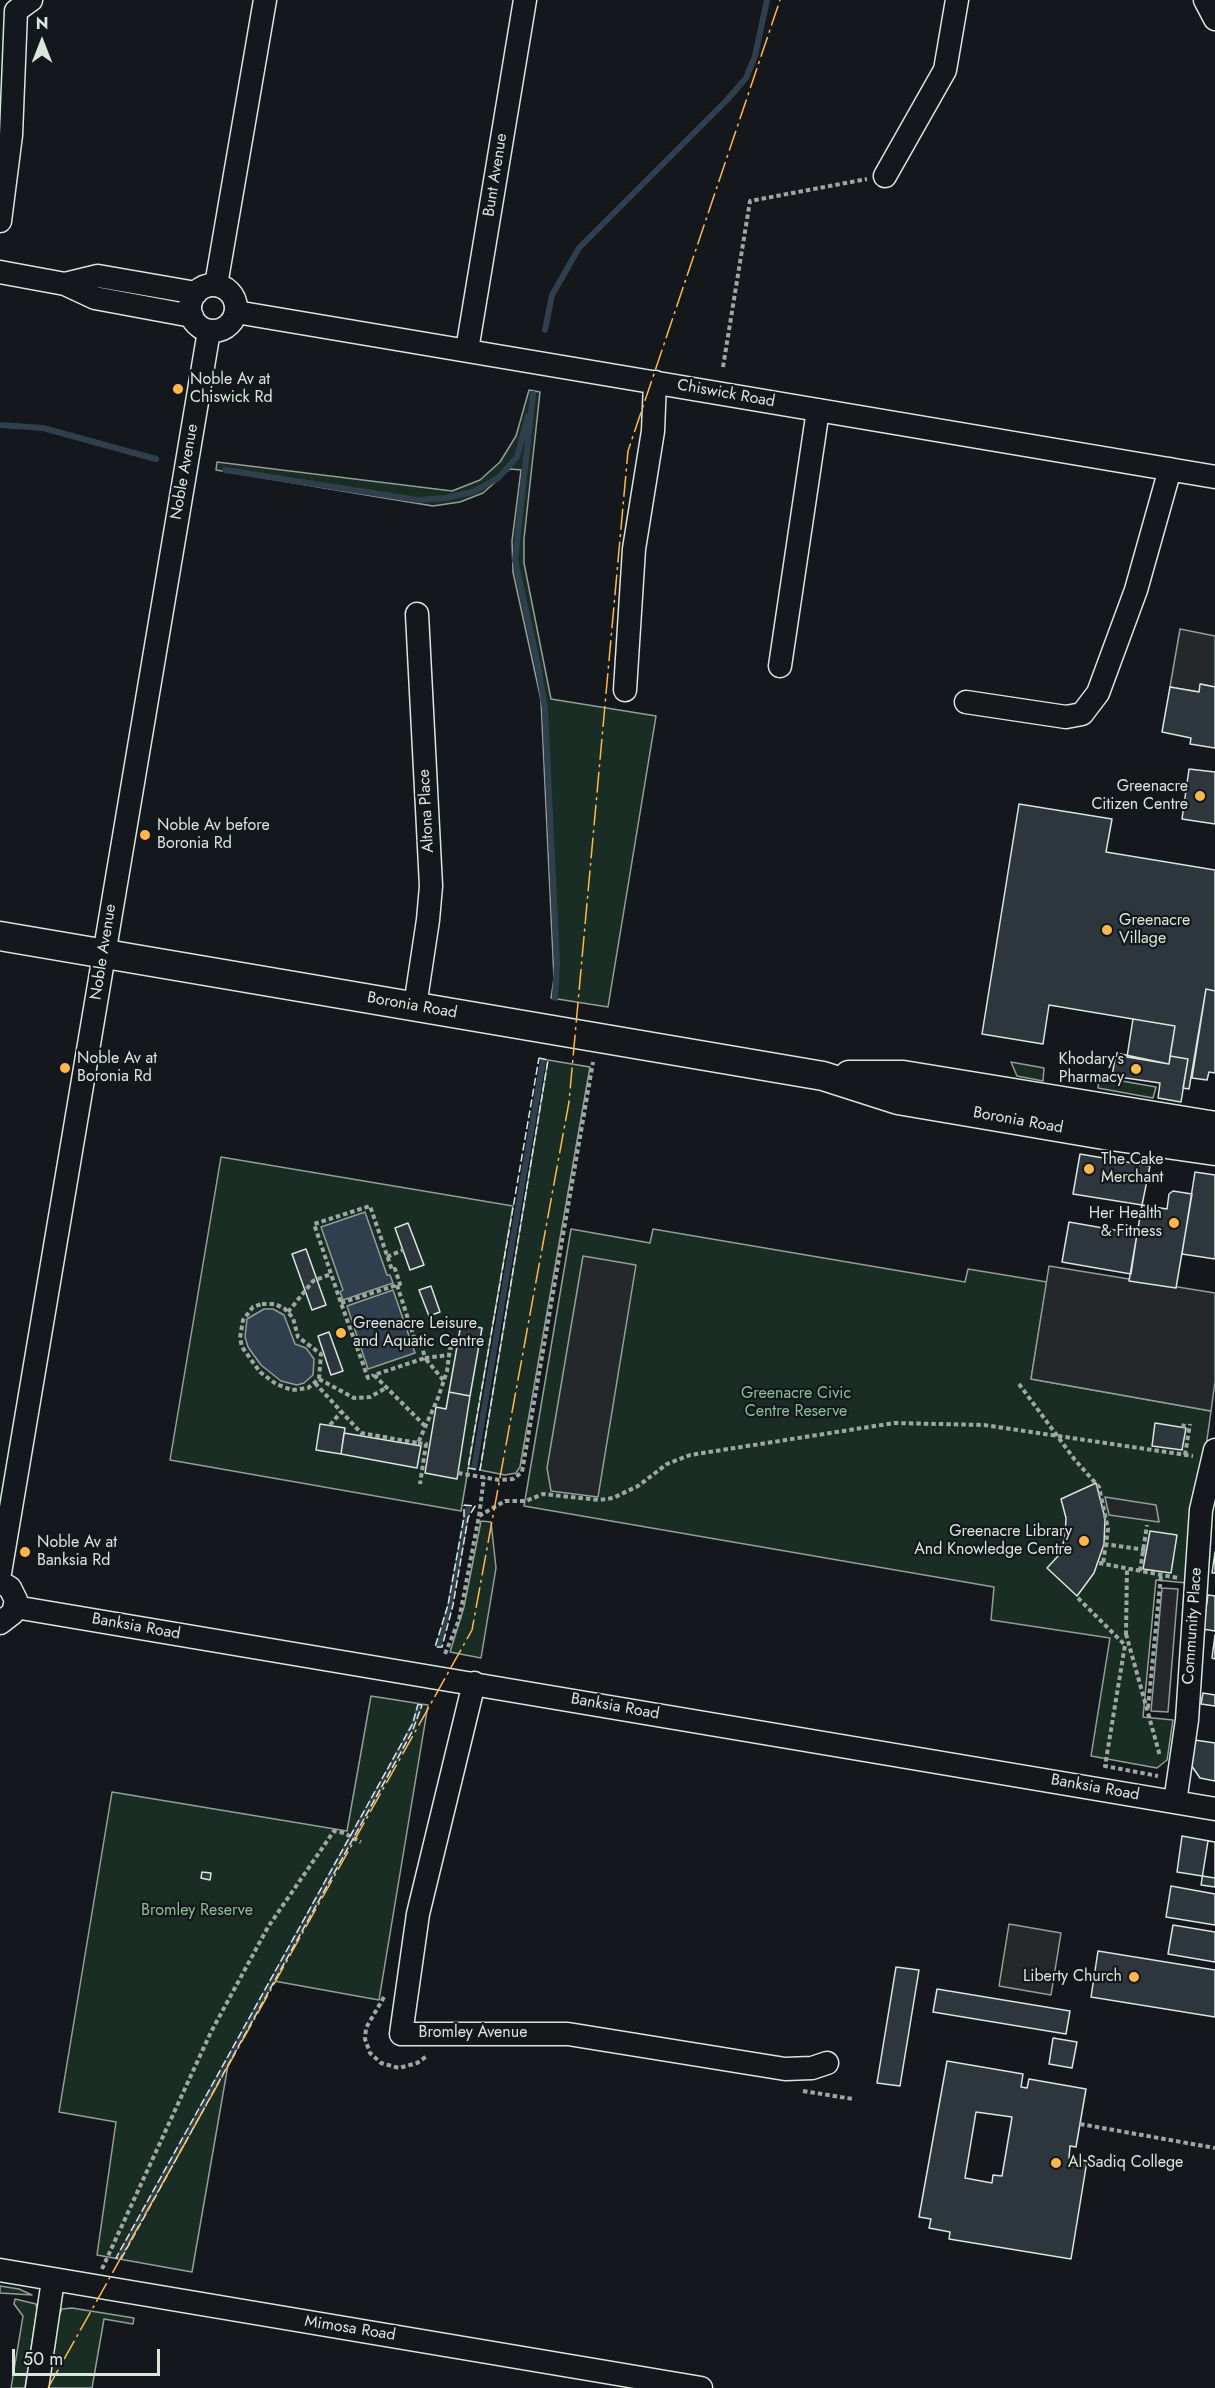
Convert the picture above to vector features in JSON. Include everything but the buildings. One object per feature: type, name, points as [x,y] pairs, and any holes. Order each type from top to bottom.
[{"type":"main road","name":"Boronia Road","points":[[0,936],[823,1076],[898,1100],[1104,1136],[1215,1151]]},
{"type":"main road","name":"Boronia Road","points":[[823,1076],[903,1075],[1215,1126]]},
{"type":"street","points":[[0,221],[11,135],[16,11],[31,0]]},
{"type":"street","points":[[65,284],[98,276],[206,289],[230,291],[237,304],[234,319],[224,329],[209,331],[198,326],[192,316],[190,304],[206,289],[265,0]]},
{"type":"street","name":"Bunt Avenue","points":[[467,350],[525,0]]},
{"type":"street","points":[[885,176],[945,70],[957,0]]},
{"type":"street","points":[[1206,0],[1215,19]]},
{"type":"street","points":[[0,272],[65,284],[95,298],[192,316]]},
{"type":"street","name":"Chiswick Road","points":[[236,312],[1215,477]]},
{"type":"street","name":"Noble Avenue","points":[[0,1573],[209,331]]},
{"type":"street","points":[[626,690],[634,549],[653,431],[655,382]]},
{"type":"street","points":[[780,666],[818,410]]},
{"type":"street","points":[[966,702],[1066,717],[1082,714],[1098,693],[1136,590],[1170,470]]},
{"type":"street","name":"Altona Place","points":[[415,1006],[431,886],[417,614]]},
{"type":"street","name":"Community Place","points":[[1175,1802],[1186,1720],[1207,1454]]},
{"type":"street","points":[[0,1582],[14,1594],[8,1615]]},
{"type":"street","name":"Banksia Road","points":[[8,1615],[474,1683],[1215,1809]]},
{"type":"street","name":"Bromley Avenue","points":[[474,1683],[418,1914],[401,2034],[568,2034],[785,2069],[812,2068],[827,2063]]},
{"type":"street","name":"Mimosa Road","points":[[0,2270],[701,2388]]},
{"type":"street","points":[[37,2388],[53,2280]]},
{"type":"path","points":[[723,367],[750,201],[885,176]]},
{"type":"path","points":[[458,1473],[507,1480],[522,1472],[592,1062]]},
{"type":"path","points":[[341,1303],[400,1284],[387,1257],[370,1206],[314,1224],[341,1303],[368,1378],[425,1358],[449,1355]]},
{"type":"path","points":[[387,1257],[403,1250]]},
{"type":"path","points":[[288,1312],[313,1281],[331,1274]]},
{"type":"path","points":[[397,1285],[415,1340],[420,1338],[425,1358],[444,1381]]},
{"type":"path","points":[[275,1304],[288,1312],[293,1318],[298,1337],[321,1354],[319,1379],[300,1390],[276,1384],[260,1372],[242,1347],[240,1338],[243,1320],[253,1307],[275,1304]]},
{"type":"path","points":[[418,1443],[444,1381],[450,1348],[457,1347]]},
{"type":"path","points":[[374,1375],[425,1426]]},
{"type":"path","points":[[319,1379],[354,1398],[370,1397],[386,1388]]},
{"type":"path","points":[[315,1383],[361,1433],[426,1444],[420,1484]]},
{"type":"path","points":[[1019,1384],[1056,1435],[1099,1487],[1107,1520],[1106,1544],[1101,1563],[1161,1575],[1169,1579],[1187,1579]]},
{"type":"path","points":[[330,1425],[341,1412]]},
{"type":"path","points":[[480,1516],[505,1501],[526,1501],[543,1494],[605,1500],[638,1486],[677,1458],[866,1425],[949,1422],[1179,1452],[1185,1455],[1207,1454]]},
{"type":"path","points":[[1185,1455],[1190,1424]]},
{"type":"path","points":[[446,1654],[459,1620],[480,1516],[484,1477]]},
{"type":"path","points":[[1140,1571],[1147,1525]]},
{"type":"path","points":[[1106,1544],[1145,1549]]},
{"type":"path","points":[[1127,1568],[1125,1645],[1105,1766],[1161,1776],[1165,1772]]},
{"type":"path","points":[[1148,1711],[1161,1575]]},
{"type":"path","points":[[1078,1599],[1125,1645]]},
{"type":"path","points":[[1126,1634],[1162,1763]]},
{"type":"path","points":[[99,2287],[103,2261],[211,2032],[268,1927],[333,1831],[344,1833],[361,1842]]},
{"type":"path","points":[[1080,2124],[1215,2148]]},
{"type":"green space","points":[[529,390],[540,392],[524,539],[524,563],[551,699],[656,716],[608,1007],[551,998],[554,978],[541,700],[513,572],[512,541],[521,470],[510,469],[483,493],[460,502],[433,506],[216,470],[217,462],[452,491],[480,480],[500,462],[516,436]]},
{"type":"green space","points":[[548,1060],[590,1067],[520,1467],[516,1473],[505,1475],[480,1470]]},
{"type":"green space","points":[[1011,1062],[1044,1068],[1043,1081],[1017,1076]]},
{"type":"green space","points":[[1099,1077],[1156,1087],[1153,1098],[1098,1088]]},
{"type":"green space","name":"Greenacre Leisure and Aquatic Centre","points":[[221,1157],[513,1206],[461,1511],[170,1460]]},
{"type":"green space","name":"Greenacre Civic Centre Reserve","points":[[571,1229],[650,1243],[653,1229],[965,1282],[968,1269],[1047,1282],[1031,1379],[1211,1411],[1187,1583],[1156,1580],[1143,1717],[1173,1720],[1167,1760],[1157,1768],[1091,1756],[1110,1638],[991,1620],[994,1587],[524,1506]]},
{"type":"green space","points":[[481,1521],[491,1522],[496,1568],[481,1658],[450,1652],[464,1607]]},
{"type":"green space","name":"Bromley Reserve","points":[[371,1696],[428,1705],[379,2000],[274,1981],[228,2065],[192,2272],[97,2255],[116,2122],[59,2112],[112,1792],[347,1831]]},
{"type":"green space","points":[[0,2286],[19,2289],[32,2295],[0,2293]]},
{"type":"green space","points":[[15,2299],[36,2304],[37,2310],[25,2388],[11,2388],[23,2316],[14,2304]]},
{"type":"green space","points":[[72,2308],[134,2318],[133,2324],[104,2319],[92,2388],[47,2388],[59,2315],[62,2309]]},
{"type":"shaded area","points":[[1180,629],[1215,636],[1215,687],[1201,684],[1199,692],[1170,687]]},
{"type":"shaded area","points":[[583,1256],[636,1265],[598,1497],[551,1491],[547,1468]]},
{"type":"shaded area","points":[[1049,1266],[1215,1293],[1215,1382],[1211,1411],[1031,1379]]},
{"type":"shaded area","points":[[1105,1497],[1156,1505],[1159,1522],[1109,1515]]},
{"type":"shaded area","points":[[1162,1588],[1178,1589],[1168,1712],[1151,1711]]},
{"type":"shaded area","points":[[1009,1924],[1061,1933],[1051,1995],[999,1986]]},
{"type":"water","points":[[365,1212],[387,1275],[390,1275],[393,1283],[343,1300],[340,1292],[343,1290],[321,1227]]},
{"type":"water","points":[[393,1290],[415,1353],[368,1369],[347,1306]]},
{"type":"water","points":[[264,1309],[273,1309],[284,1315],[295,1344],[306,1348],[314,1359],[313,1375],[304,1383],[297,1385],[281,1381],[261,1365],[248,1347],[245,1337],[247,1319]]},
{"type":"waterway","points":[[545,330],[552,295],[579,248],[726,101],[746,78],[755,56],[767,0]]},
{"type":"waterway","points":[[533,394],[515,560],[545,709],[557,964],[555,998]]},
{"type":"waterway","points":[[225,470],[418,500],[445,498],[473,492],[498,478],[517,457],[528,416]]},
{"type":"waterway","points":[[0,425],[43,428],[156,459]]},
{"type":"waterway","points":[[474,1468],[543,1061]]},
{"type":"waterway","points":[[439,1645],[450,1605],[468,1508]]},
{"type":"waterway","points":[[119,2257],[402,1747],[420,1705]]},
{"type":"fence","points":[[539,1058],[548,1060],[480,1470],[468,1468],[539,1058]]},
{"type":"fence","points":[[464,1505],[475,1506],[468,1518],[453,1605],[442,1647],[435,1647],[448,1605],[464,1517],[464,1505]]},
{"type":"fence","points":[[418,1704],[422,1705],[412,1732],[121,2259],[116,2258],[413,1723],[418,1704]]},
{"type":"power","points":[[48,2388],[472,1630],[569,1102],[628,451],[780,0]]},
{"type":"place","name":"Noble Av at Chiswick Rd","points":[[178,389]]},
{"type":"place","name":"Greenacre Citizen Centre","points":[[1200,796]]},
{"type":"place","name":"Noble Av before Boronia Rd","points":[[145,835]]},
{"type":"place","name":"Greenacre Village","points":[[1107,930]]},
{"type":"place","name":"Noble Av at Boronia Rd","points":[[65,1068]]},
{"type":"place","name":"Khodary's Pharmacy","points":[[1136,1069]]},
{"type":"place","name":"The Cake Merchant","points":[[1089,1169]]},
{"type":"place","name":"Her Health & Fitness","points":[[1174,1223]]},
{"type":"place","name":"Greenacre Leisure and Aquatic Centre","points":[[341,1333]]},
{"type":"place","name":"Greenacre Library And Knowledge Centre","points":[[1084,1541]]},
{"type":"place","name":"Noble Av at Banksia Rd","points":[[25,1552]]},
{"type":"place","name":"Liberty Church","points":[[1134,1977]]},
{"type":"place","name":"Al Sadiq College","points":[[1056,2163]]}]
